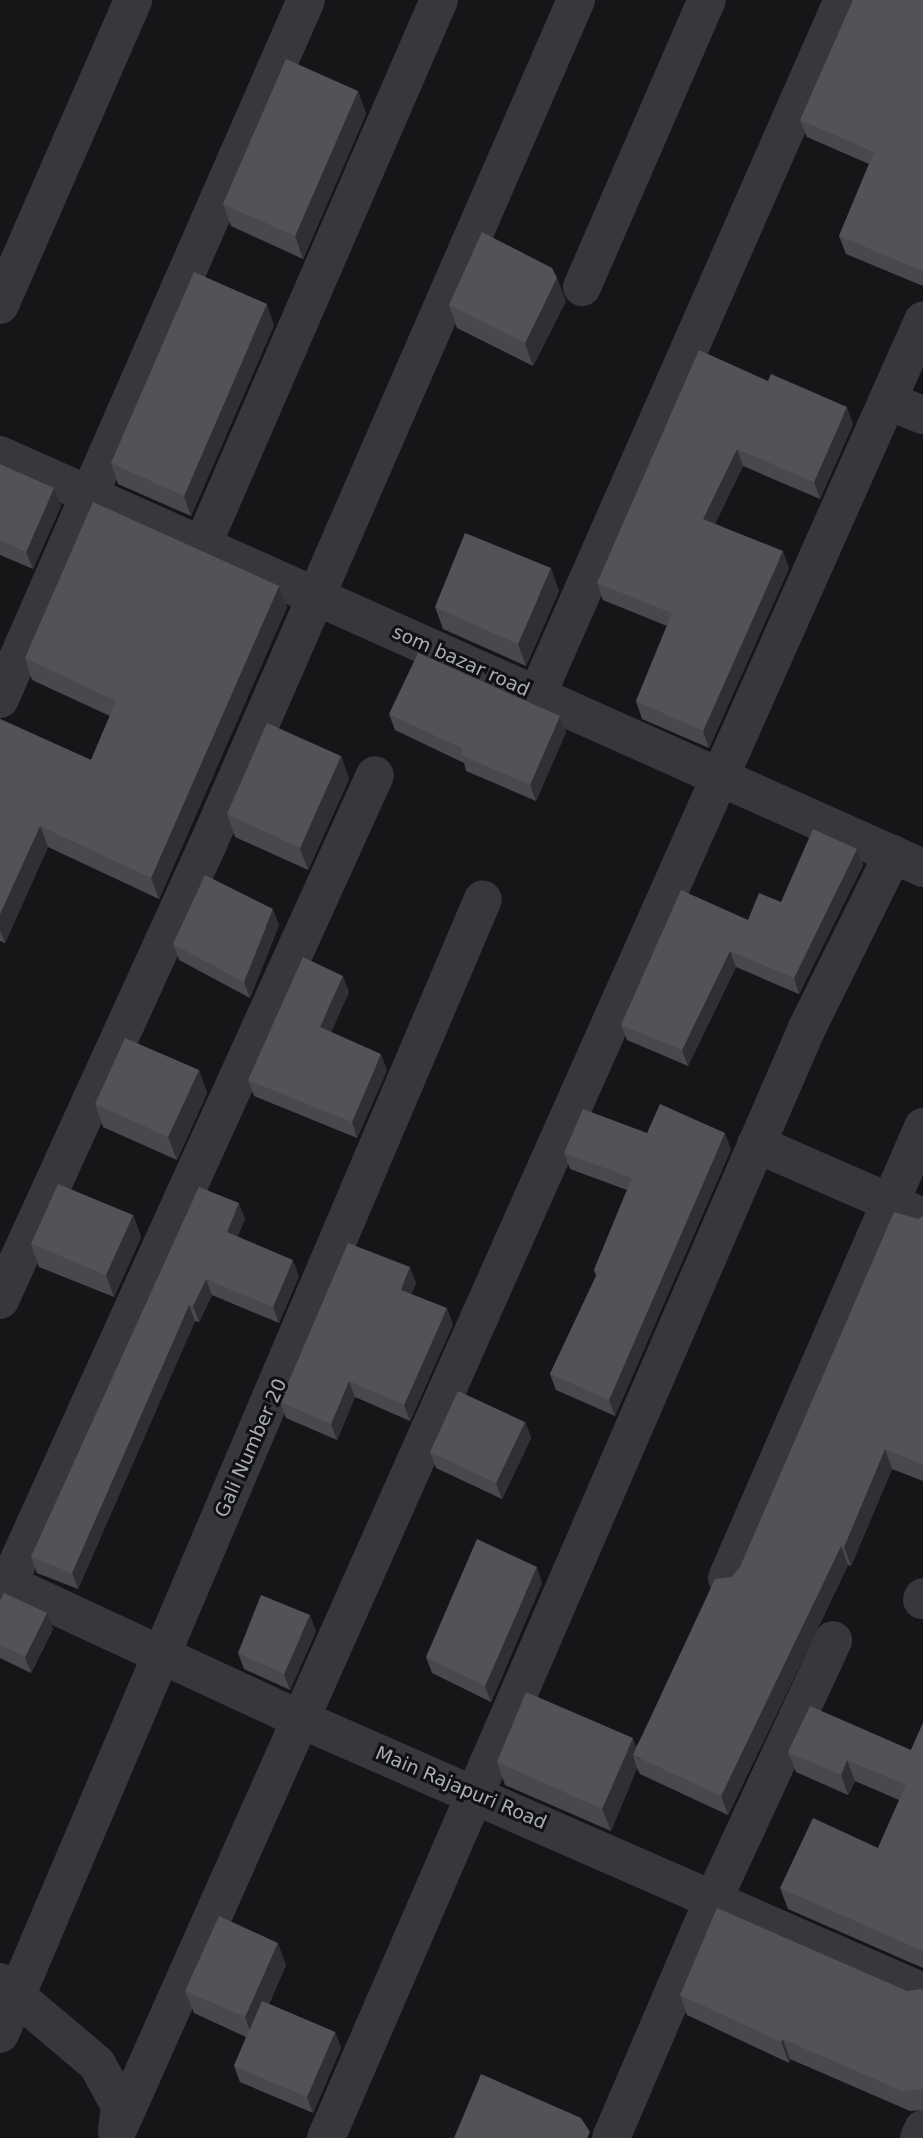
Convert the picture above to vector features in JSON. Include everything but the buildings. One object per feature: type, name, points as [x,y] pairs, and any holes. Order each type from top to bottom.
[{"type":"street","points":[[0,304],[133,0]]},
{"type":"street","points":[[0,699],[92,497],[306,0]]},
{"type":"street","points":[[202,546],[439,0]]},
{"type":"street","points":[[0,1300],[315,596],[576,0]]},
{"type":"street","points":[[582,287],[707,0]]},
{"type":"street","points":[[537,695],[843,0]]},
{"type":"street","points":[[117,2132],[923,321]]},
{"type":"street","points":[[888,401],[923,415]]},
{"type":"street","name":"som bazar road","points":[[0,455],[908,861]]},
{"type":"street","points":[[4,1582],[375,775]]},
{"type":"street","points":[[326,2138],[472,1793],[807,1028],[908,861]]},
{"type":"street","name":"Gali Number 20","points":[[0,2034],[8,1989],[259,1432],[482,899]]},
{"type":"street","points":[[727,1578],[907,1209],[923,1127]]},
{"type":"street","points":[[757,1144],[907,1209]]},
{"type":"street","name":"Main Rajapuri Road","points":[[4,1582],[300,1719],[714,1898],[923,1992]]},
{"type":"street","points":[[611,2138],[714,1898],[833,1640]]},
{"type":"street","points":[[8,1989],[97,2064],[120,2106],[117,2132]]},
{"type":"street","points":[[919,2138],[923,2129]]}]
